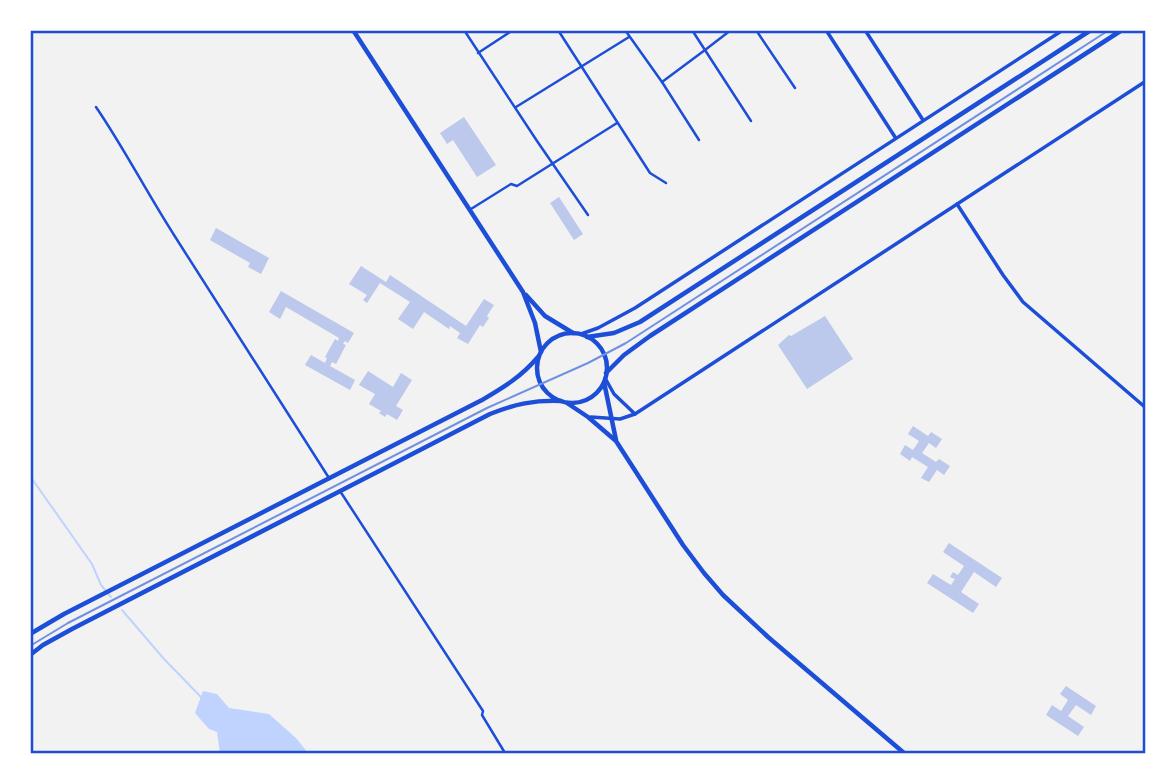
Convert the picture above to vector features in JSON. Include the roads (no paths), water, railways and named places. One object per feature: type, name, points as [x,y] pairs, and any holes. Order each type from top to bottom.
[{"type":"main road","points":[[353,30],[523,292],[545,316],[573,333]]},
{"type":"main road","points":[[617,441],[588,417],[549,395],[541,384],[537,369],[544,346],[567,333],[614,333],[640,322],[1091,30]]},
{"type":"main road","points":[[30,655],[72,629],[506,408],[529,401],[574,403],[589,399],[600,389],[605,378],[624,355],[650,336],[1122,30]]},
{"type":"main road","points":[[30,634],[512,383],[525,373],[540,355],[535,323],[523,292]]},
{"type":"main road","points":[[584,335],[599,345],[604,355],[611,419],[617,441],[682,545],[723,595],[904,753]]},
{"type":"street","points":[[464,30],[588,215]]},
{"type":"street","points":[[478,53],[513,30]]},
{"type":"street","points":[[558,30],[650,173],[666,183]]},
{"type":"street","points":[[625,30],[699,140]]},
{"type":"street","points":[[692,30],[751,121]]},
{"type":"street","points":[[662,82],[731,30]]},
{"type":"street","points":[[756,30],[795,88]]},
{"type":"street","points":[[826,30],[896,137]]},
{"type":"street","points":[[865,30],[923,120]]},
{"type":"street","points":[[584,335],[635,308],[1063,30]]},
{"type":"street","points":[[515,107],[629,37]]},
{"type":"street","points":[[588,417],[611,419],[635,414],[1146,81]]},
{"type":"street","points":[[96,107],[329,478]]},
{"type":"street","points":[[470,209],[512,184],[517,187],[617,123]]},
{"type":"street","points":[[957,204],[1023,302],[1146,408]]},
{"type":"street","points":[[605,378],[614,394],[635,414]]},
{"type":"street","points":[[340,491],[473,696],[505,753]]},
{"type":"water","points":[[203,691],[217,694],[229,708],[269,714],[296,738],[308,753],[220,753],[217,732],[209,729],[195,713]]},
{"type":"waterway","points":[[30,476],[92,564],[101,585],[111,597]]},
{"type":"waterway","points":[[122,610],[202,698]]},
{"type":"tram line","points":[[30,646],[68,623],[487,408],[626,343],[1109,30]]}]
